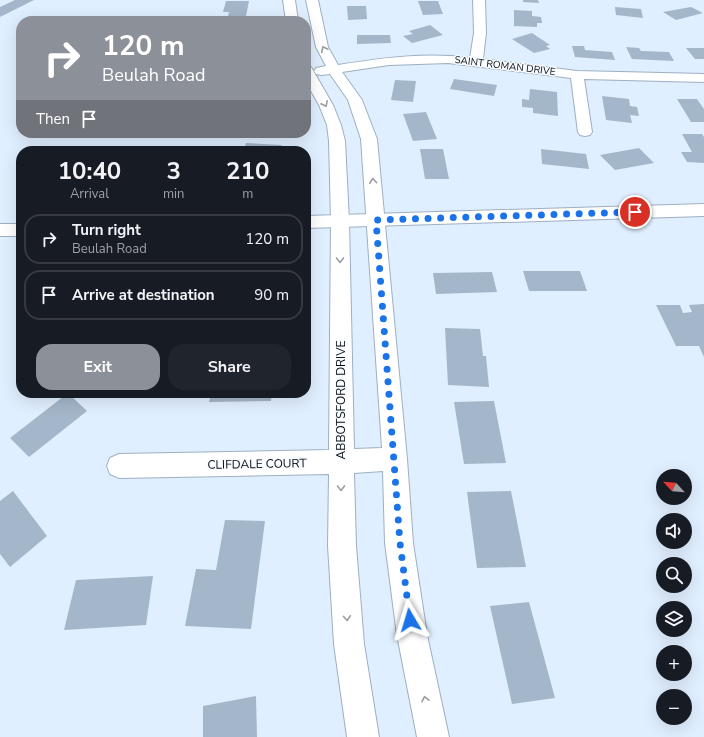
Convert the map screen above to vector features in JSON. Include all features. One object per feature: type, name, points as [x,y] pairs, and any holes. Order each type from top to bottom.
[{"type":"street","points":[[289,0],[291,16]]},
{"type":"street","points":[[312,0],[320,41],[334,69],[355,100],[369,139],[400,543],[412,635],[433,737]]},
{"type":"street","points":[[476,62],[480,33],[479,0]]},
{"type":"street","name":"SAINT ROMAN DRIVE","points":[[311,71],[410,59],[448,59],[615,77],[704,78]]},
{"type":"street","points":[[577,74],[585,132]]},
{"type":"street","name":"ABBOTSFORD DRIVE","points":[[311,78],[326,105],[334,125],[338,141],[340,221],[342,546],[349,644],[363,737]]},
{"type":"street","points":[[311,222],[704,210]]},
{"type":"street","points":[[0,230],[16,230]]},
{"type":"street","name":"CLIFDALE COURT","points":[[119,466],[394,460]]},
{"type":"building","points":[[15,0],[34,0],[0,17],[0,7]]},
{"type":"building","points":[[523,0],[538,0],[539,3],[523,2]]},
{"type":"building","points":[[226,1],[249,1],[246,16],[228,16],[229,12],[223,12]]},
{"type":"building","points":[[418,1],[438,1],[443,14],[423,15]]},
{"type":"building","points":[[347,6],[366,6],[367,19],[348,20]]},
{"type":"building","points":[[615,7],[641,9],[643,18],[616,15]]},
{"type":"building","points":[[691,7],[703,13],[676,20],[663,12]]},
{"type":"building","points":[[514,10],[532,11],[532,16],[541,17],[542,23],[537,23],[537,27],[514,26]]},
{"type":"building","points":[[430,25],[443,35],[412,43],[403,36],[413,34],[409,31]]},
{"type":"building","points":[[532,33],[550,45],[546,46],[550,49],[534,53],[512,39]]},
{"type":"building","points":[[357,35],[390,35],[391,43],[357,44]]},
{"type":"building","points":[[572,46],[584,46],[585,50],[612,52],[615,60],[575,57]]},
{"type":"building","points":[[626,47],[639,48],[641,51],[669,52],[674,61],[632,59]]},
{"type":"building","points":[[686,48],[704,48],[704,59],[695,59]]},
{"type":"building","points":[[454,79],[497,85],[494,96],[450,89]]},
{"type":"building","points":[[395,80],[416,81],[413,102],[391,100]]},
{"type":"building","points":[[530,89],[557,92],[558,116],[533,113],[533,108],[522,107],[522,99],[529,100]]},
{"type":"building","points":[[602,96],[629,99],[630,106],[637,107],[639,116],[630,115],[632,123],[606,120]]},
{"type":"building","points":[[677,99],[697,99],[704,109],[704,122],[691,122]]},
{"type":"building","points":[[426,112],[437,139],[413,141],[403,114]]},
{"type":"building","points":[[682,134],[702,134],[704,137],[704,163],[687,162],[681,152],[692,152]]},
{"type":"building","points":[[246,143],[282,145],[282,146],[245,146]]},
{"type":"building","points":[[639,148],[654,163],[615,170],[600,155]]},
{"type":"building","points":[[420,149],[443,149],[449,179],[425,179]]},
{"type":"building","points":[[541,149],[586,154],[589,169],[542,164]]},
{"type":"building","points":[[523,271],[580,271],[587,291],[529,291]]},
{"type":"building","points":[[492,272],[497,292],[436,294],[433,273]]},
{"type":"building","points":[[704,304],[704,357],[699,346],[676,346],[656,305],[680,305],[683,313],[692,312],[689,305]]},
{"type":"building","points":[[445,328],[480,329],[483,356],[486,356],[489,387],[448,385]]},
{"type":"building","points":[[62,398],[73,398],[87,411],[29,457],[10,438]]},
{"type":"building","points":[[210,398],[271,398],[271,401],[209,402]]},
{"type":"building","points":[[494,401],[506,463],[464,464],[454,402]]},
{"type":"building","points":[[13,491],[47,536],[10,567],[0,554],[0,501]]},
{"type":"building","points":[[511,491],[526,567],[477,568],[467,492]]},
{"type":"building","points":[[225,520],[265,521],[251,629],[185,626],[196,569],[216,570]]},
{"type":"building","points":[[153,576],[146,625],[64,630],[76,580]]},
{"type":"building","points":[[529,602],[555,698],[512,704],[490,606]]},
{"type":"building","points":[[256,696],[257,737],[203,737],[203,706]]},
{"type":"route","points":[[410,620],[400,543],[376,220],[635,212]]}]
